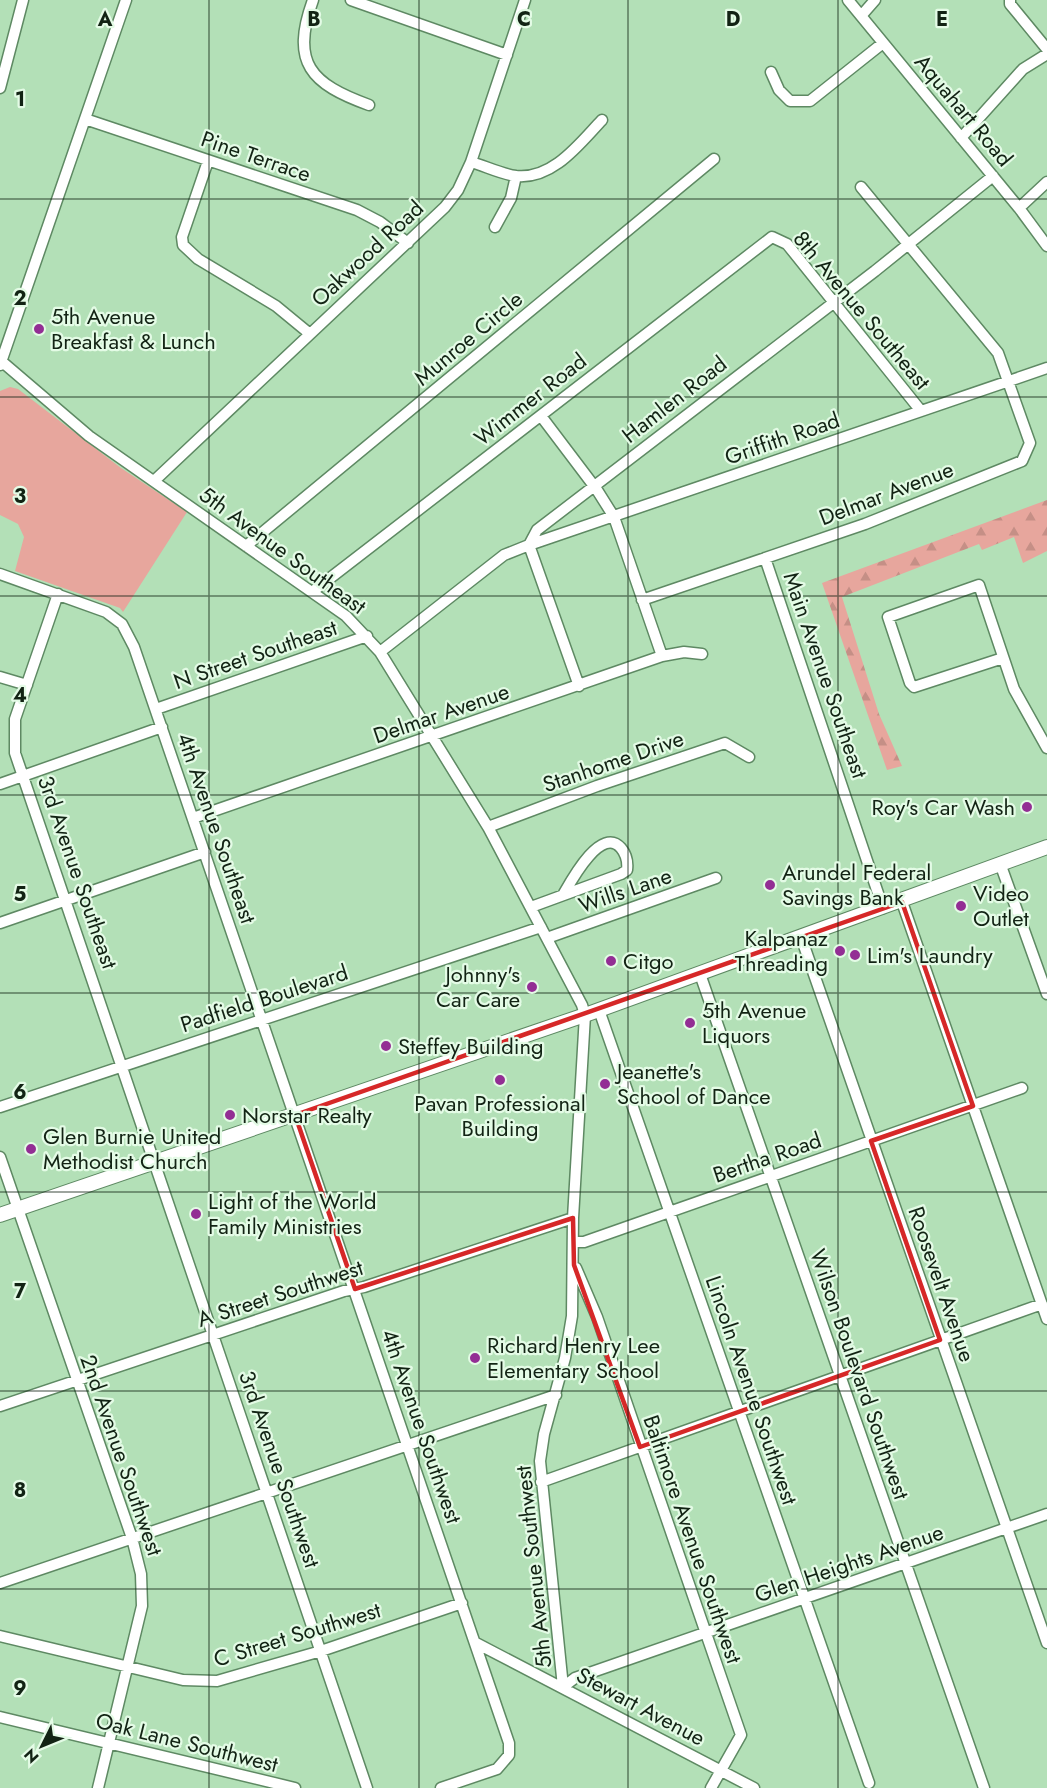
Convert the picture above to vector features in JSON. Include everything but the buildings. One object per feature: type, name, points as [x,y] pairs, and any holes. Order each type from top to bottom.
[{"type":"main road","points":[[0,1215],[585,1015],[1001,866],[1047,847]]},
{"type":"main road","points":[[1032,854],[1047,858]]},
{"type":"street","points":[[0,88],[23,0]]},
{"type":"street","points":[[0,362],[126,0]]},
{"type":"street","points":[[313,0],[304,25],[303,47],[309,66],[321,82],[334,92],[369,105]]},
{"type":"street","points":[[351,0],[507,55]]},
{"type":"street","name":"Oakwood Road","points":[[154,481],[445,207],[458,190],[471,162],[525,0]]},
{"type":"street","name":"Aquahart Road","points":[[848,0],[1019,208],[1047,246]]},
{"type":"street","points":[[861,16],[875,0]]},
{"type":"street","points":[[1010,0],[1010,4],[1047,49]]},
{"type":"street","points":[[771,72],[779,90],[790,100],[810,101],[883,43]]},
{"type":"street","points":[[962,138],[1023,69],[1047,54]]},
{"type":"street","name":"Pine Terrace","points":[[85,119],[357,210],[380,222],[408,243]]},
{"type":"street","points":[[471,162],[516,176],[542,172],[564,160],[602,120]]},
{"type":"street","name":"Munroe Circle","points":[[246,546],[714,159]]},
{"type":"street","points":[[208,160],[182,237],[183,245],[198,259],[276,306],[310,334]]},
{"type":"street","points":[[495,227],[510,198],[516,176]]},
{"type":"street","name":"Hamlen Road","points":[[380,652],[504,555],[529,545],[537,530],[833,301],[874,272],[993,176]]},
{"type":"street","points":[[1019,208],[1047,182]]},
{"type":"street","points":[[861,187],[998,353],[1008,381]]},
{"type":"street","name":"8th Avenue Southeast","points":[[772,237],[787,244],[921,411]]},
{"type":"street","name":"Wimmer Road","points":[[312,592],[772,237]]},
{"type":"street","name":"5th Avenue Southeast","points":[[0,362],[79,428],[346,616],[367,636],[380,652],[488,827],[585,1015]]},
{"type":"street","name":"Griffith Road","points":[[529,545],[1047,368]]},
{"type":"street","name":"Delmar Avenue","points":[[642,600],[865,524],[1022,461],[1030,443],[1008,381]]},
{"type":"street","points":[[541,416],[594,486],[614,517],[662,656]]},
{"type":"street","points":[[529,545],[579,686]]},
{"type":"street","name":"Main Avenue Southeast","points":[[765,558],[884,908]]},
{"type":"street","name":"4th Avenue Southeast","points":[[0,574],[97,608],[122,624],[134,647],[296,1114]]},
{"type":"street","points":[[1003,658],[914,687],[910,683],[888,616],[979,585],[1014,689],[1047,748]]},
{"type":"street","name":"3rd Avenue Southeast","points":[[58,594],[13,730],[13,743],[156,1162]]},
{"type":"street","name":"N Street Southeast","points":[[156,709],[367,636]]},
{"type":"street","name":"Delmar Avenue","points":[[193,819],[662,656],[684,652],[702,654]]},
{"type":"street","points":[[0,677],[27,685]]},
{"type":"street","points":[[0,783],[162,727]]},
{"type":"street","name":"Stanhome Drive","points":[[488,827],[597,786],[725,743],[750,757]]},
{"type":"street","name":"Wills Lane","points":[[531,907],[563,896],[627,870],[628,862],[621,848],[612,841],[607,841],[594,850],[577,868],[563,896]]},
{"type":"street","points":[[0,923],[205,852]]},
{"type":"street","points":[[1001,866],[1047,994]]},
{"type":"street","name":"Wills Lane","points":[[547,938],[716,878]]},
{"type":"street","points":[[902,902],[1047,1319]]},
{"type":"street","name":"Padfield Boulevard","points":[[0,1107],[541,927]]},
{"type":"street","name":"Roosevelt Avenue","points":[[801,937],[1047,1643]]},
{"type":"street","name":"Wilson Boulevard Southwest","points":[[700,974],[984,1788]]},
{"type":"street","name":"Lincoln Avenue Southwest","points":[[599,1010],[869,1784]]},
{"type":"street","name":"5th Avenue Southwest","points":[[563,1687],[541,1482],[542,1443],[556,1395],[569,1336],[574,1265],[573,1218],[585,1015]]},
{"type":"street","name":"Bertha Road","points":[[574,1242],[584,1242],[1022,1088]]},
{"type":"street","name":"4th Avenue Southwest","points":[[296,1114],[476,1643],[510,1751],[504,1763],[497,1769],[441,1788]]},
{"type":"street","name":"2nd Avenue Southwest","points":[[0,1157],[132,1538],[143,1591],[129,1668],[98,1788]]},
{"type":"street","name":"3rd Avenue Southwest","points":[[156,1162],[367,1788]]},
{"type":"street","name":"A Street Southwest","points":[[0,1406],[573,1218]]},
{"type":"street","name":"Baltimore Avenue Southwest","points":[[574,1265],[597,1317],[741,1735],[711,1788]]},
{"type":"street","points":[[541,1482],[738,1410],[841,1377],[1042,1304]]},
{"type":"street","points":[[0,1583],[556,1395]]},
{"type":"street","name":"Glen Heights Avenue","points":[[563,1687],[575,1678],[1047,1514]]},
{"type":"street","name":"C Street Southwest","points":[[0,1636],[183,1680],[218,1681],[321,1651],[462,1603]]},
{"type":"street","name":"Stewart Avenue","points":[[476,1643],[754,1788]]},
{"type":"street","name":"Oak Lane Southwest","points":[[0,1717],[295,1788]]},
{"type":"highlighted area","points":[[902,902],[973,1106],[871,1141],[940,1340],[640,1447],[574,1265],[573,1218],[355,1289],[295,1115]]},
{"type":"green space","points":[[10,387],[18,389],[121,468],[187,512],[123,612],[120,608],[15,571],[24,537],[18,524],[0,515],[0,391]]},
{"type":"green space","points":[[1047,500],[1047,551],[1023,563],[1014,537],[982,550],[979,544],[842,597],[879,714],[902,766],[887,770],[822,583]]},
{"type":"place","name":"5th Avenue Breakfast & Lunch","points":[[39,329]]},
{"type":"place","name":"Roy's Car Wash","points":[[1027,807]]},
{"type":"place","name":"Arundel Federal Savings Bank","points":[[770,885]]},
{"type":"place","name":"Video Outlet","points":[[961,906]]},
{"type":"place","name":"Kalpanaz Threading","points":[[840,951]]},
{"type":"place","name":"Lim's Laundry","points":[[855,955]]},
{"type":"place","name":"Citgo","points":[[611,961]]},
{"type":"place","name":"Johnny's Car Care","points":[[532,987]]},
{"type":"place","name":"5th Avenue Liquors","points":[[690,1023]]},
{"type":"place","name":"Steffey Building","points":[[386,1046]]},
{"type":"place","name":"Pavan Professional Building","points":[[500,1080]]},
{"type":"place","name":"Jeanette's School of Dance","points":[[605,1084]]},
{"type":"place","name":"Norstar Realty","points":[[230,1115]]},
{"type":"place","name":"Glen Burnie United Methodist Church","points":[[31,1149]]},
{"type":"place","name":"Light of the World Family Ministries","points":[[196,1214]]},
{"type":"place","name":"Richard Henry Lee Elementary School","points":[[475,1358]]}]
